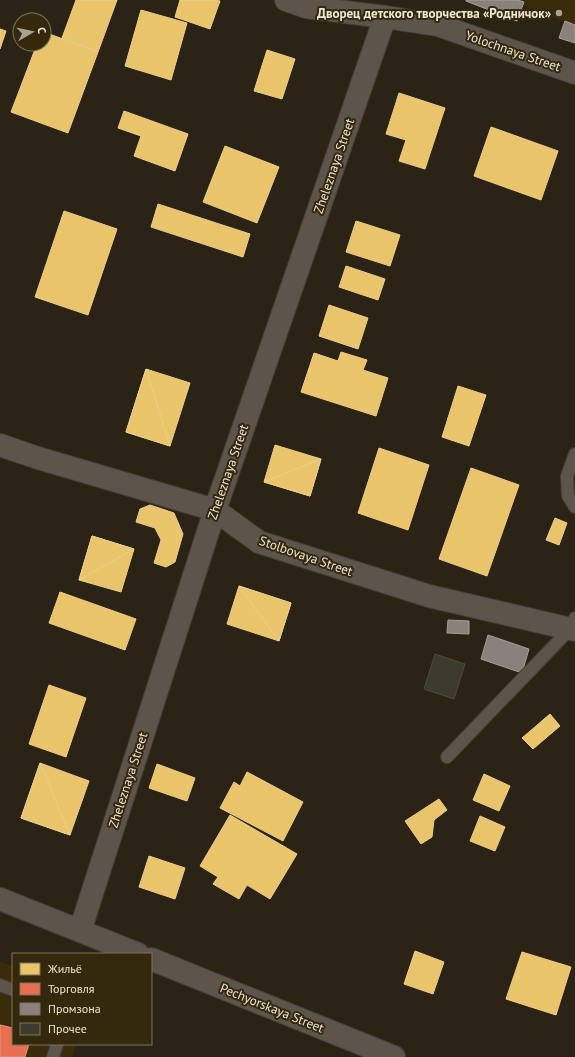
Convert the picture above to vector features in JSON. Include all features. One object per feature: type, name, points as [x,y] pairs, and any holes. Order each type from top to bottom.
[{"type":"street","name":"Yolochnaya Street","points":[[286,0],[306,7],[385,16],[438,25],[575,73]]},
{"type":"street","name":"Zheleznaya Street","points":[[80,931],[215,510],[385,16]]},
{"type":"street","name":"Stolbovaya Street","points":[[0,445],[38,458],[215,510],[259,542],[429,596],[574,625]]},
{"type":"street","points":[[0,899],[135,953]]},
{"type":"street","name":"Pechyorskaya Street","points":[[152,959],[394,1057]]},
{"type":"lane","points":[[575,454],[567,476],[568,496],[575,507]]},
{"type":"lane","points":[[447,757],[574,625]]},
{"type":"lane","points":[[0,985],[12,990]]},
{"type":"lane","points":[[53,1057],[56,1045]]},
{"type":"shaded area","name":"Дворец детского творчества «Родничок»","points":[[510,0],[575,0],[575,26]]},
{"type":"shaded area","points":[[0,962],[12,966],[12,1045],[76,1045],[72,1057],[0,1057]]},
{"type":"building: Жильё","points":[[76,0],[117,0],[98,52],[62,38]]},
{"type":"building: Жильё","points":[[180,0],[220,1],[210,29],[175,17]]},
{"type":"building: Жильё","points":[[141,10],[187,23],[171,80],[125,66]]},
{"type":"building: Жильё","points":[[0,29],[6,31],[0,49]]},
{"type":"building: Жильё","points":[[52,35],[98,52],[68,133],[11,112],[34,52],[52,52]]},
{"type":"building: Жильё","points":[[267,50],[295,59],[282,99],[254,91]]},
{"type":"building: Жильё","points":[[399,93],[445,108],[425,169],[399,161],[406,140],[386,134]]},
{"type":"building: Жильё","points":[[124,111],[188,134],[175,171],[134,156],[141,136],[118,128]]},
{"type":"building: Жильё","points":[[491,127],[558,151],[541,200],[474,176]]},
{"type":"building: Жильё","points":[[225,146],[279,167],[257,223],[203,202]]},
{"type":"building: Жильё","points":[[158,204],[250,234],[243,257],[151,227]]},
{"type":"building: Жильё","points":[[64,211],[117,229],[88,315],[35,297]]},
{"type":"building: Жильё","points":[[356,221],[400,235],[390,266],[346,252]]},
{"type":"building: Жильё","points":[[346,266],[385,279],[378,300],[339,287]]},
{"type":"building: Жильё","points":[[329,305],[368,318],[358,349],[319,336]]},
{"type":"building: Жильё","points":[[341,352],[367,360],[363,370],[388,378],[376,416],[301,392],[314,353],[338,361]]},
{"type":"building: Жильё","points":[[146,369],[190,383],[170,446],[126,432]]},
{"type":"building: Жильё","points":[[146,369],[170,446],[126,432]]},
{"type":"building: Жильё","points":[[458,386],[486,395],[469,446],[442,437]]},
{"type":"building: Жильё","points":[[275,445],[321,459],[310,496],[264,482]]},
{"type":"building: Жильё","points":[[379,448],[429,465],[408,530],[358,513]]},
{"type":"building: Жильё","points":[[321,459],[310,496],[264,482]]},
{"type":"building: Жильё","points":[[471,468],[519,485],[487,576],[439,559]]},
{"type":"building: Жильё","points":[[150,505],[174,513],[183,534],[175,562],[166,567],[154,563],[161,540],[155,528],[136,522],[140,509]]},
{"type":"building: Жильё","points":[[555,518],[567,523],[559,545],[546,540]]},
{"type":"building: Жильё","points":[[92,536],[134,549],[121,592],[79,580]]},
{"type":"building: Жильё","points":[[92,536],[134,549],[79,580]]},
{"type":"building: Жильё","points":[[239,586],[291,603],[279,641],[227,624]]},
{"type":"building: Жильё","points":[[239,586],[291,603],[279,641]]},
{"type":"building: Жильё","points":[[60,592],[136,619],[125,650],[49,623]]},
{"type":"building: Жильё","points":[[49,685],[86,698],[66,757],[29,744]]},
{"type":"building: Жильё","points":[[550,714],[560,726],[533,749],[522,738]]},
{"type":"building: Жильё","points":[[40,763],[89,781],[70,835],[21,818]]},
{"type":"building: Жильё","points":[[40,763],[70,835],[21,818]]},
{"type":"building: Жильё","points":[[157,764],[195,778],[187,801],[149,788]]},
{"type":"building: Жильё","points":[[247,772],[303,802],[283,841],[220,808],[234,782],[240,786]]},
{"type":"building: Жильё","points":[[484,774],[510,786],[499,811],[473,800]]},
{"type":"building: Жильё","points":[[439,799],[447,810],[434,820],[432,837],[421,844],[405,821]]},
{"type":"building: Жильё","points":[[230,815],[297,854],[270,899],[247,885],[239,899],[213,884],[218,877],[200,866]]},
{"type":"building: Жильё","points":[[480,816],[505,827],[495,851],[470,841]]},
{"type":"building: Жильё","points":[[149,856],[185,868],[175,899],[139,887]]},
{"type":"building: Жильё","points":[[415,951],[444,962],[433,994],[404,984]]},
{"type":"building: Жильё","points":[[522,952],[571,967],[556,1015],[506,999]]},
{"type":"building: Торговля","points":[[0,1025],[12,1028],[12,1045],[29,1045],[25,1057],[0,1057]]},
{"type":"building: Промзона","points":[[466,0],[518,0],[524,2],[517,21]]},
{"type":"building: Промзона","points":[[565,21],[575,25],[575,43],[559,38]]},
{"type":"building: Промзона","points":[[448,620],[469,621],[469,634],[447,633]]},
{"type":"building: Промзона","points":[[488,635],[529,649],[522,673],[481,659]]},
{"type":"building: Прочее","points":[[435,654],[465,664],[454,699],[424,689]]},
{"type":"place","name":"Дворец детского творчества «Родничок»","points":[[559,13]]}]
